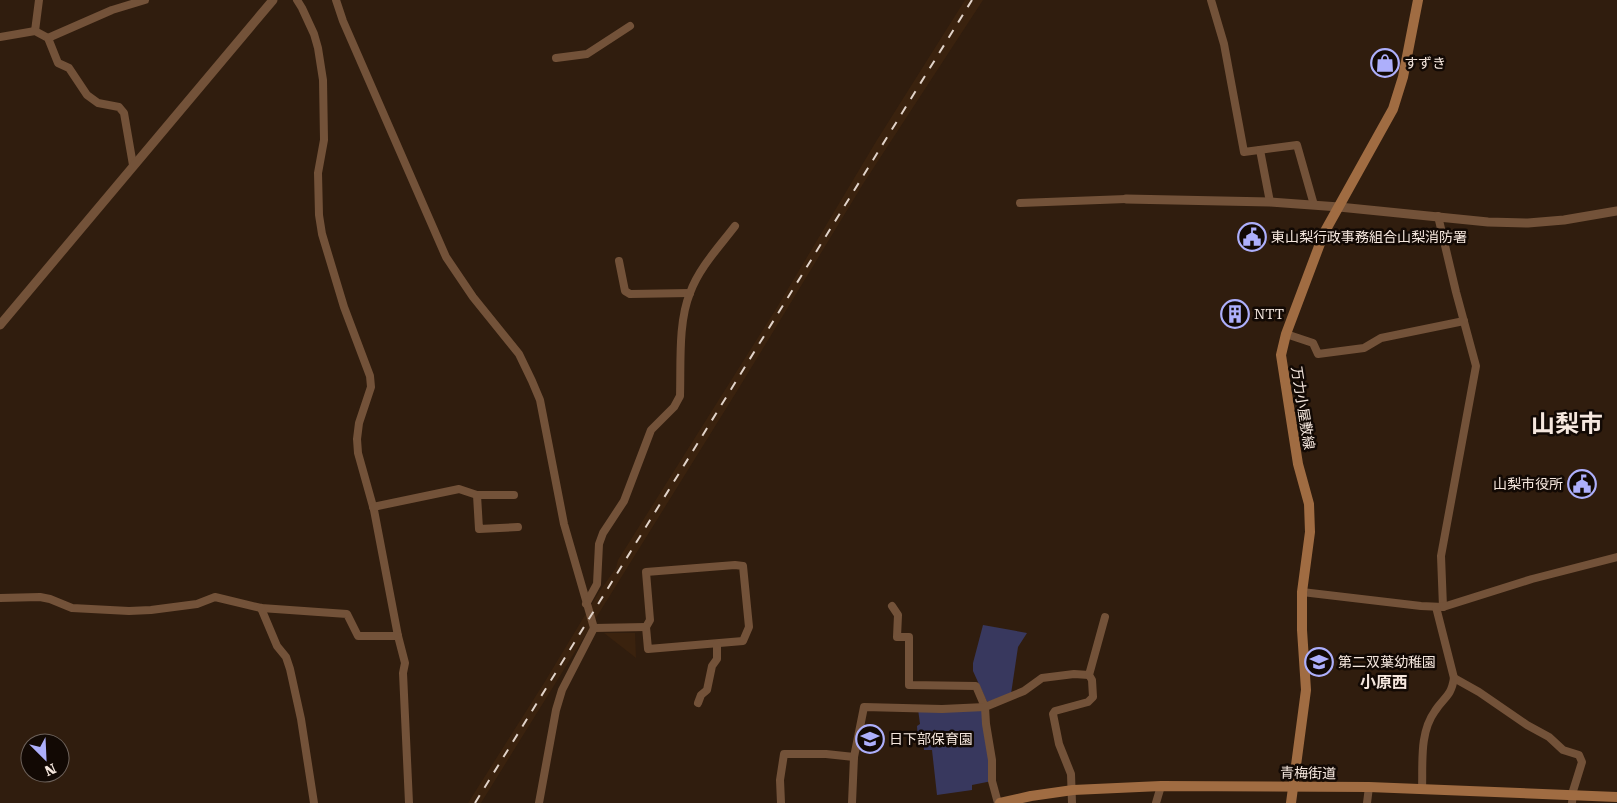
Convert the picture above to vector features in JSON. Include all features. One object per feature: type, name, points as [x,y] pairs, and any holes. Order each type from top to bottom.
[{"type":"main road","name":"万力小屋敷線","points":[[1291,803],[1306,690],[1302,630],[1302,592],[1310,532],[1310,504],[1298,464],[1281,356],[1286,334],[1324,233],[1393,109],[1404,77],[1418,0]]},
{"type":"main road","name":"青梅街道","points":[[999,803],[1073,790],[1161,786],[1369,787],[1573,799],[1617,797]]},
{"type":"street","points":[[35,31],[39,0]]},
{"type":"street","points":[[48,38],[112,10],[145,0]]},
{"type":"street","points":[[0,325],[273,0]]},
{"type":"street","points":[[297,0],[314,34],[323,80],[324,140],[318,173],[319,215],[322,234],[344,307],[370,376],[371,387],[359,423],[358,453],[373,507],[405,663],[403,673],[408,803]]},
{"type":"street","points":[[336,0],[343,21],[446,257],[473,297],[519,354],[540,400],[564,524],[594,628],[562,690],[556,710],[539,803]]},
{"type":"street","points":[[1211,0],[1224,44],[1244,152],[1297,145],[1314,205]]},
{"type":"street","points":[[556,58],[587,54],[630,26]]},
{"type":"street","points":[[0,37],[35,31],[48,38],[58,63],[69,68],[87,95],[98,104],[119,107],[124,113],[133,165]]},
{"type":"street","points":[[1260,150],[1270,202]]},
{"type":"street","points":[[1020,203],[1126,199],[1270,202],[1488,222],[1528,223],[1564,220],[1617,211]]},
{"type":"street","points":[[1422,790],[1423,749],[1426,731],[1434,711],[1452,689],[1454,678],[1439,607],[1441,556],[1476,366],[1438,216]]},
{"type":"street","points":[[586,604],[597,584],[599,544],[603,533],[624,501],[651,430],[674,408],[680,396],[683,318],[690,293],[697,278],[735,226]]},
{"type":"street","points":[[619,261],[625,291],[630,294],[690,293]]},
{"type":"street","points":[[1286,334],[1313,343],[1318,354],[1364,348],[1381,338],[1464,321]]},
{"type":"street","points":[[373,507],[459,489],[477,495],[514,495]]},
{"type":"street","points":[[477,495],[479,530],[518,527]]},
{"type":"street","points":[[1302,592],[1439,607],[1532,579],[1617,557]]},
{"type":"street","points":[[743,566],[748,627],[743,642],[717,644],[648,649],[646,627],[650,620],[646,572],[743,566]]},
{"type":"street","points":[[0,598],[40,597],[72,608],[129,611],[197,604],[215,597],[261,608],[348,614],[358,636],[398,636]]},
{"type":"street","points":[[892,606],[898,615],[897,637],[908,637],[909,685],[976,686],[985,706],[992,760],[992,781],[999,803]]},
{"type":"street","points":[[261,608],[278,646],[286,657],[290,669],[305,738],[314,803]]},
{"type":"street","points":[[1072,803],[1071,774],[1059,744],[1052,714],[1055,711],[1088,702],[1092,697],[1092,680],[1089,675],[1105,617]]},
{"type":"street","points":[[594,628],[646,627]]},
{"type":"street","points":[[698,702],[700,695],[707,690],[712,666],[717,659],[717,644]]},
{"type":"street","points":[[852,803],[854,756],[864,707],[942,709],[985,706],[1024,691],[1042,678],[1074,674],[1089,675]]},
{"type":"street","points":[[1454,678],[1480,692],[1527,725],[1548,737],[1563,750],[1579,755],[1582,762],[1573,799]]},
{"type":"street","points":[[781,803],[780,780],[784,754],[854,756]]},
{"type":"street","points":[[1156,803],[1161,786]]},
{"type":"street","points":[[1367,803],[1369,787]]},
{"type":"shaded area","points":[[965,0],[983,0],[863,184],[481,803],[468,803],[599,592],[616,568],[618,560],[776,309],[877,140]]},
{"type":"shaded area","points":[[983,625],[1027,633],[1018,647],[1011,694],[987,702],[973,671],[973,663]]},
{"type":"shaded area","points":[[604,633],[635,633],[636,658]]},
{"type":"shaded area","points":[[982,705],[992,781],[972,785],[972,790],[937,795],[932,750],[924,750],[923,740],[918,740],[917,726],[920,724],[918,709]]},
{"type":"railway","points":[[475,803],[972,0]]},
{"type":"place","name":"すずき","points":[[1385,63]]},
{"type":"place","name":"東山梨行政事務組合山梨消防署","points":[[1252,237]]},
{"type":"place","name":"NTT","points":[[1235,314]]},
{"type":"place","name":"山梨市役所","points":[[1582,484]]},
{"type":"place","name":"第二双葉幼稚園","points":[[1319,662]]},
{"type":"place","name":"日下部保育園","points":[[870,739]]},
{"type":"district","name":"山梨市","points":[[1567,424]]},
{"type":"district","name":"小原西","points":[[1384,682]]}]
